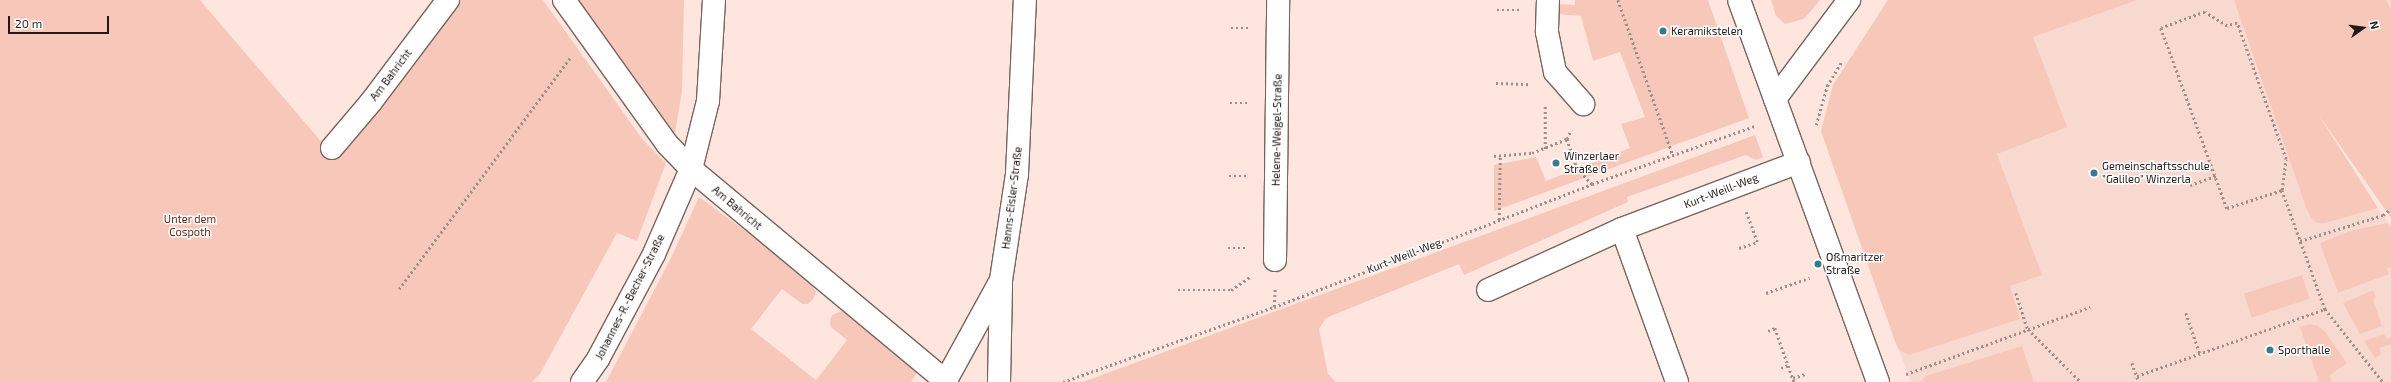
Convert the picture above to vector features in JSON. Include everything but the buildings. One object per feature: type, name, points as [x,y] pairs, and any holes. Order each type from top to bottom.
[{"type":"street","name":"Am Bahricht","points":[[332,148],[371,102],[448,0]]},
{"type":"street","name":"Am Bahricht","points":[[564,0],[667,144],[690,169],[946,382]]},
{"type":"street","name":"Johannes-R.-Becher-Straße","points":[[582,382],[598,359],[654,254],[690,169],[708,102],[714,0]]},
{"type":"street","name":"Hanns-Eisler-Straße","points":[[946,382],[1001,280],[1017,174],[1025,0]]},
{"type":"street","name":"Helene-Weigel-Straße","points":[[1275,260],[1278,0]]},
{"type":"street","points":[[1548,0],[1547,32],[1555,72],[1583,104]]},
{"type":"street","points":[[1739,0],[1878,382]]},
{"type":"street","points":[[1776,99],[1849,0]]},
{"type":"street","name":"Kurt-Weill-Weg","points":[[1488,290],[1622,229],[1799,162]]},
{"type":"street","points":[[1622,229],[1677,382]]},
{"type":"street","points":[[999,382],[1001,280]]},
{"type":"path","points":[[1618,0],[1672,156]]},
{"type":"path","points":[[2282,190],[2227,208],[2161,28],[2205,12],[2227,26],[2237,23],[2286,159],[2282,190],[2325,310],[2383,382]]},
{"type":"path","points":[[1231,28],[1250,28]]},
{"type":"path","points":[[399,290],[572,55]]},
{"type":"path","points":[[1814,132],[1827,86],[1845,56]]},
{"type":"path","points":[[1496,83],[1531,84]]},
{"type":"path","points":[[1230,103],[1249,103]]},
{"type":"path","name":"Kurt-Weill-Weg","points":[[1063,382],[1274,307],[1592,184],[1758,125]]},
{"type":"path","points":[[1494,156],[1532,153],[1567,139],[1577,168],[1592,184]]},
{"type":"path","points":[[1499,220],[1500,155]]},
{"type":"path","points":[[1229,176],[1248,176]]},
{"type":"path","points":[[2190,185],[2216,176]]},
{"type":"path","points":[[1737,185],[1757,242],[1738,248]]},
{"type":"path","points":[[2300,241],[2383,215],[2391,209]]},
{"type":"path","points":[[1228,248],[1253,248]]},
{"type":"path","points":[[1766,293],[1812,277]]},
{"type":"path","points":[[2016,293],[2028,329],[2081,382]]},
{"type":"path","points":[[1901,376],[2090,307]]},
{"type":"path","points":[[2137,376],[2325,310]]},
{"type":"path","points":[[2186,313],[2200,354]]},
{"type":"path","points":[[1768,331],[1775,328],[1794,380],[1805,374]]},
{"type":"path","points":[[2132,363],[2139,382]]},
{"type":"path","points":[[1781,368],[1788,365]]},
{"type":"shaded area","name":"Gemeinschaftsschule \"Galileo\" Winzerla","points":[[1888,0],[2391,0],[2391,46],[2306,107],[2391,227],[2391,382],[1911,382],[1872,278],[1821,131],[1833,85]]},
{"type":"green space","name":"Unter dem Cospoth","points":[[0,0],[200,0],[325,146],[433,0],[543,0],[643,140],[666,163],[637,241],[617,233],[540,374],[532,382],[0,382]]},
{"type":"green space","points":[[571,0],[684,0],[682,91],[675,134],[672,136]]},
{"type":"green space","points":[[1575,0],[1708,0],[1749,118],[1494,211],[1494,165],[1536,157],[1546,181],[1630,148],[1621,124],[1645,117],[1620,52],[1593,61],[1581,16],[1556,14],[1556,4],[1575,5]]},
{"type":"green space","points":[[1771,0],[1820,0],[1804,19],[1785,24],[1776,16]]},
{"type":"green space","points":[[1888,0],[2137,0],[2033,37],[2067,127],[1997,154],[2042,275],[2010,286],[2020,319],[1909,355],[1899,350],[1896,344],[1821,131],[1833,85]]},
{"type":"green space","points":[[2234,0],[2386,0],[2391,9],[2391,218],[2318,114],[2378,208],[2325,223],[2318,223],[2312,219],[2307,210]]},
{"type":"green space","points":[[1755,135],[1763,157],[1756,160],[1746,155],[1627,197],[1628,202],[1464,275],[1459,264],[1326,318],[1319,329],[1328,374],[1336,382],[1083,382]]},
{"type":"green space","points":[[699,197],[766,246],[812,284],[816,292],[813,299],[808,304],[802,304],[782,289],[751,329],[816,380],[847,340],[831,327],[830,321],[832,315],[844,310],[919,369],[911,382],[606,382],[671,258]]},
{"type":"green space","points":[[2388,223],[2391,227],[2391,267],[2387,268],[2389,274],[2338,293],[2320,243],[2353,230]]},
{"type":"green space","points":[[2302,275],[2310,299],[2252,318],[2244,294]]},
{"type":"green space","points":[[2373,290],[2376,298],[2373,299],[2382,326],[2360,334],[2343,303]]},
{"type":"green space","points":[[2310,324],[2318,326],[2326,333],[2347,363],[2329,376],[2332,382],[2319,382],[2300,327]]},
{"type":"green space","points":[[2384,334],[2387,339],[2391,338],[2391,344],[2380,348],[2381,354],[2375,358],[2364,341]]},
{"type":"green space","points":[[2022,346],[2034,382],[1920,382],[1926,376]]},
{"type":"place","name":"Keramikstelen","points":[[1663,31]]},
{"type":"place","name":"Winzerlaer Straße 6","points":[[1556,163]]},
{"type":"place","name":"Gemeinschaftsschule \"Galileo\" Winzerla","points":[[2094,173]]},
{"type":"place","name":"Oßmaritzer Straße","points":[[1818,264]]},
{"type":"place","name":"Sporthalle","points":[[2270,350]]}]
